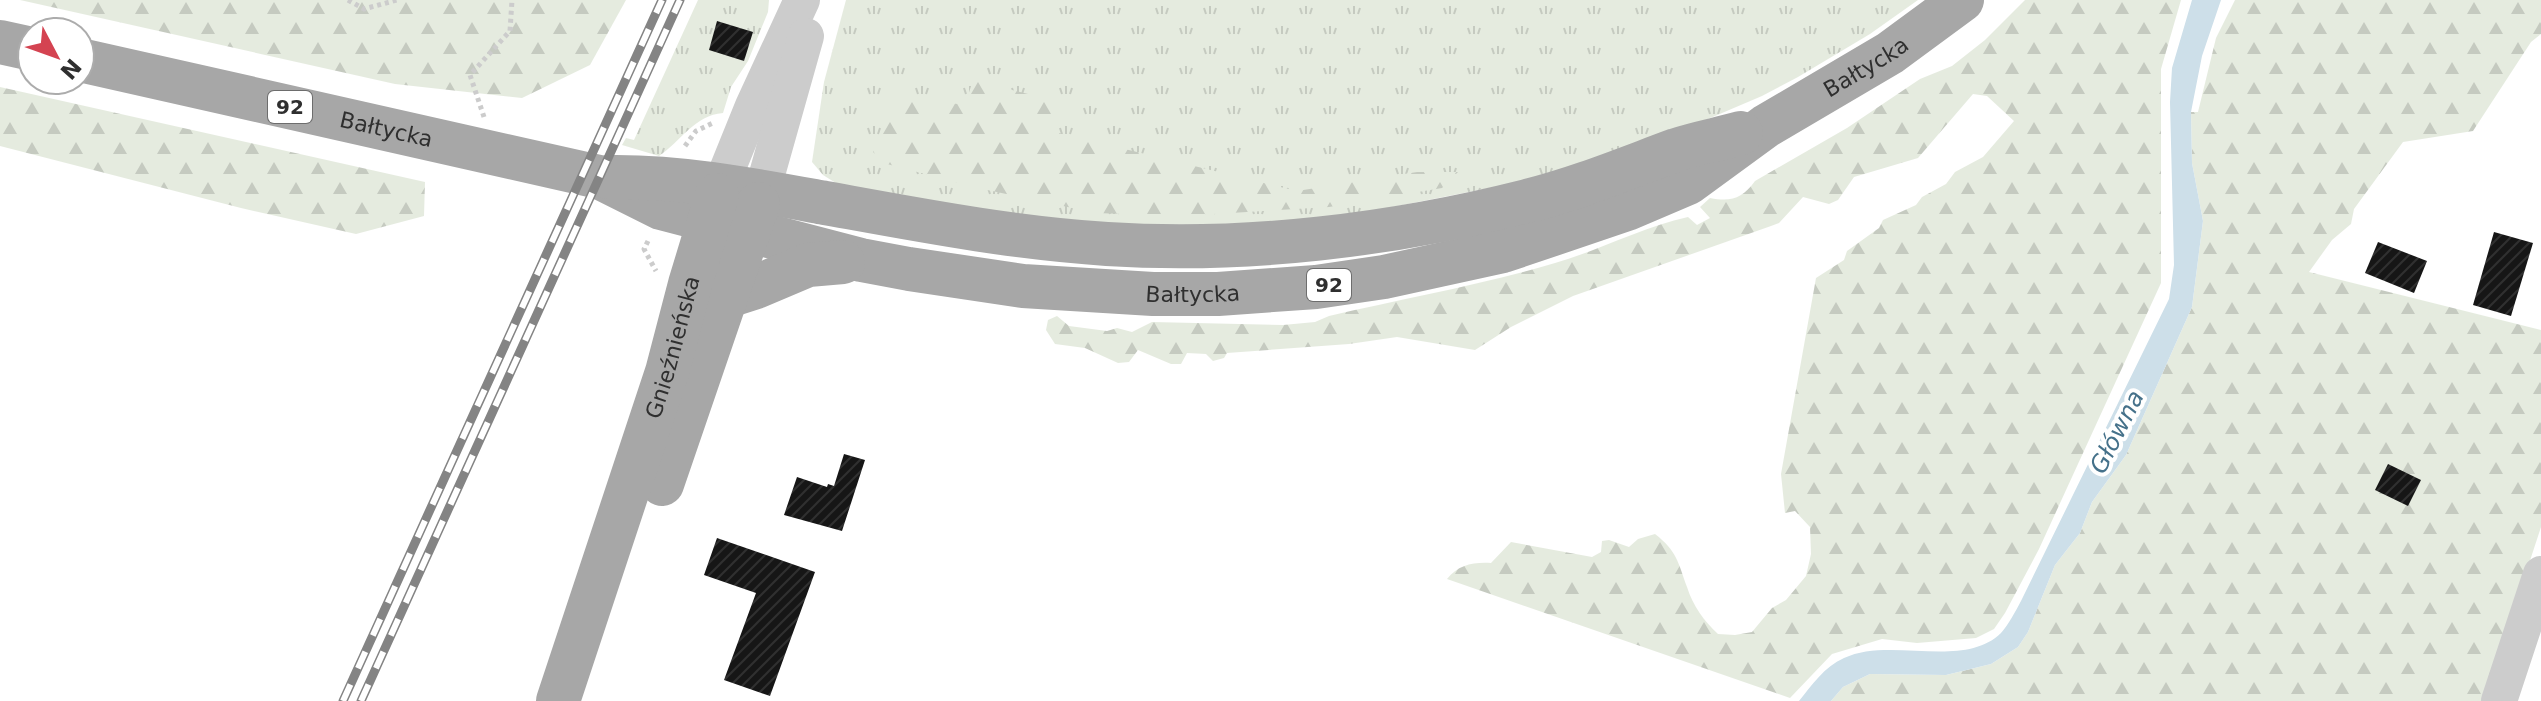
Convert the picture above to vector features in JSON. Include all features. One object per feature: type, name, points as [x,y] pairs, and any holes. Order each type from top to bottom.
[{"type":"main road","name":"Bałtycka","points":[[96,64],[599,177],[672,178],[735,208],[861,260],[1023,286],[1153,294],[1259,292],[1370,279],[1503,251],[1627,209],[1688,183],[1766,126],[1890,53],[1962,0]]},
{"type":"main road","name":"Bałtycka","points":[[735,208],[1110,244],[1189,246],[1281,241],[1442,220],[1528,201],[1616,174],[1678,150],[1766,126]]},
{"type":"main road","name":"Gnieźnieńska","points":[[586,701],[728,296],[735,208]]},
{"type":"main road","name":"Gnieźnieńska","points":[[558,701],[667,372],[735,208]]},
{"type":"main road","points":[[728,296],[808,265],[861,260]]},
{"type":"street","name":"Gnieźnieńska","points":[[735,208],[753,106],[802,0]]},
{"type":"street","name":"Gnieźnieńska","points":[[735,208],[796,66],[818,0]]},
{"type":"street","points":[[2499,701],[2539,588]]},
{"type":"path","points":[[348,0],[364,9],[397,0]]},
{"type":"path","points":[[484,118],[470,75],[510,31],[512,0]]},
{"type":"path","points":[[683,149],[696,131],[716,122]]},
{"type":"path","points":[[644,249],[658,275]]},
{"type":"green space","points":[[20,0],[626,0],[590,65],[522,98],[395,84]]},
{"type":"green space","points":[[698,0],[769,0],[768,12],[748,61],[731,87],[723,113],[696,124],[659,156],[622,145],[626,138],[634,140]]},
{"type":"green space","points":[[846,0],[1918,0],[1870,34],[1762,96],[1661,139],[1565,173],[1316,222],[1077,227],[839,185],[823,175],[812,162],[824,82]]},
{"type":"green space","points":[[2025,0],[2181,0],[2161,69],[2161,283],[2039,549],[1994,629],[1976,638],[1917,643],[1882,639],[1832,654],[1790,698],[1447,579],[1466,565],[1491,563],[1511,542],[1592,557],[1601,552],[1602,541],[1609,540],[1629,547],[1638,539],[1655,534],[1672,552],[1692,601],[1713,629],[1718,634],[1752,632],[1806,576],[1811,554],[1810,527],[1795,511],[1785,513],[1781,474],[1816,278],[1844,260],[1847,251],[1879,228],[1883,220],[1916,205],[1922,197],[1946,184],[1955,172],[1983,157],[2014,121],[1987,96],[1973,94],[1918,158],[1854,177],[1838,200],[1829,204],[1803,197],[1779,223],[1573,296],[1511,327],[1475,350],[1397,337],[1349,344],[1227,353],[1224,358],[1213,361],[1206,354],[1187,353],[1181,364],[1171,364],[1138,350],[1129,362],[1118,363],[1085,348],[1055,344],[1046,330],[1048,320],[1057,316],[1069,326],[1107,331],[1117,328],[1132,332],[1152,322],[1283,325],[1315,322],[1329,316],[1527,271],[1688,217],[1697,225],[1710,218],[1700,207],[1710,198],[1724,200],[1741,195],[1755,181],[1847,128],[1920,79],[1952,66],[1985,40]]},
{"type":"green space","points":[[2235,0],[2541,0],[2541,34],[2531,42],[2473,131],[2403,142],[2354,209],[2351,224],[2332,240],[2309,272],[2541,330],[2541,527],[2484,701],[1831,701],[1843,687],[1870,674],[1946,675],[1991,664],[2018,647],[2028,632],[2055,565],[2080,533],[2092,502],[2126,455],[2192,307],[2203,221],[2192,163],[2191,112],[2198,112],[2216,38]]},
{"type":"green space","points":[[973,80],[1052,100],[1055,132],[1297,191],[1417,172],[1458,172],[1442,188],[1329,207],[1180,216],[1096,213],[978,188],[887,164],[873,152],[886,117],[888,100],[906,97],[965,105]]},
{"type":"green space","points":[[0,87],[16,91],[16,96],[40,96],[425,182],[424,216],[356,234],[0,146]]},
{"type":"water","name":"Główna","points":[[2192,0],[2221,0],[2202,56],[2191,112],[2192,163],[2203,221],[2192,307],[2126,455],[2092,502],[2080,533],[2055,565],[2028,632],[2018,647],[1991,664],[1946,675],[1870,674],[1843,687],[1831,701],[1799,701],[1824,671],[1844,658],[1883,650],[1967,649],[1985,644],[2001,633],[2014,614],[2169,299],[2174,265],[2172,68]]},
{"type":"building","points":[[717,21],[753,32],[744,61],[709,50]]},
{"type":"building","points":[[2494,232],[2533,243],[2511,316],[2473,305]]},
{"type":"building","points":[[2378,242],[2427,261],[2414,293],[2365,273]]},
{"type":"building","points":[[844,454],[865,460],[842,531],[784,515],[797,477],[827,487],[828,484],[834,486]]},
{"type":"building","points":[[2388,464],[2421,480],[2408,506],[2375,490]]},
{"type":"building","points":[[717,538],[815,572],[770,696],[724,680],[756,593],[704,575]]},
{"type":"railway","points":[[343,701],[662,0]]},
{"type":"railway","points":[[361,701],[680,0]]}]
